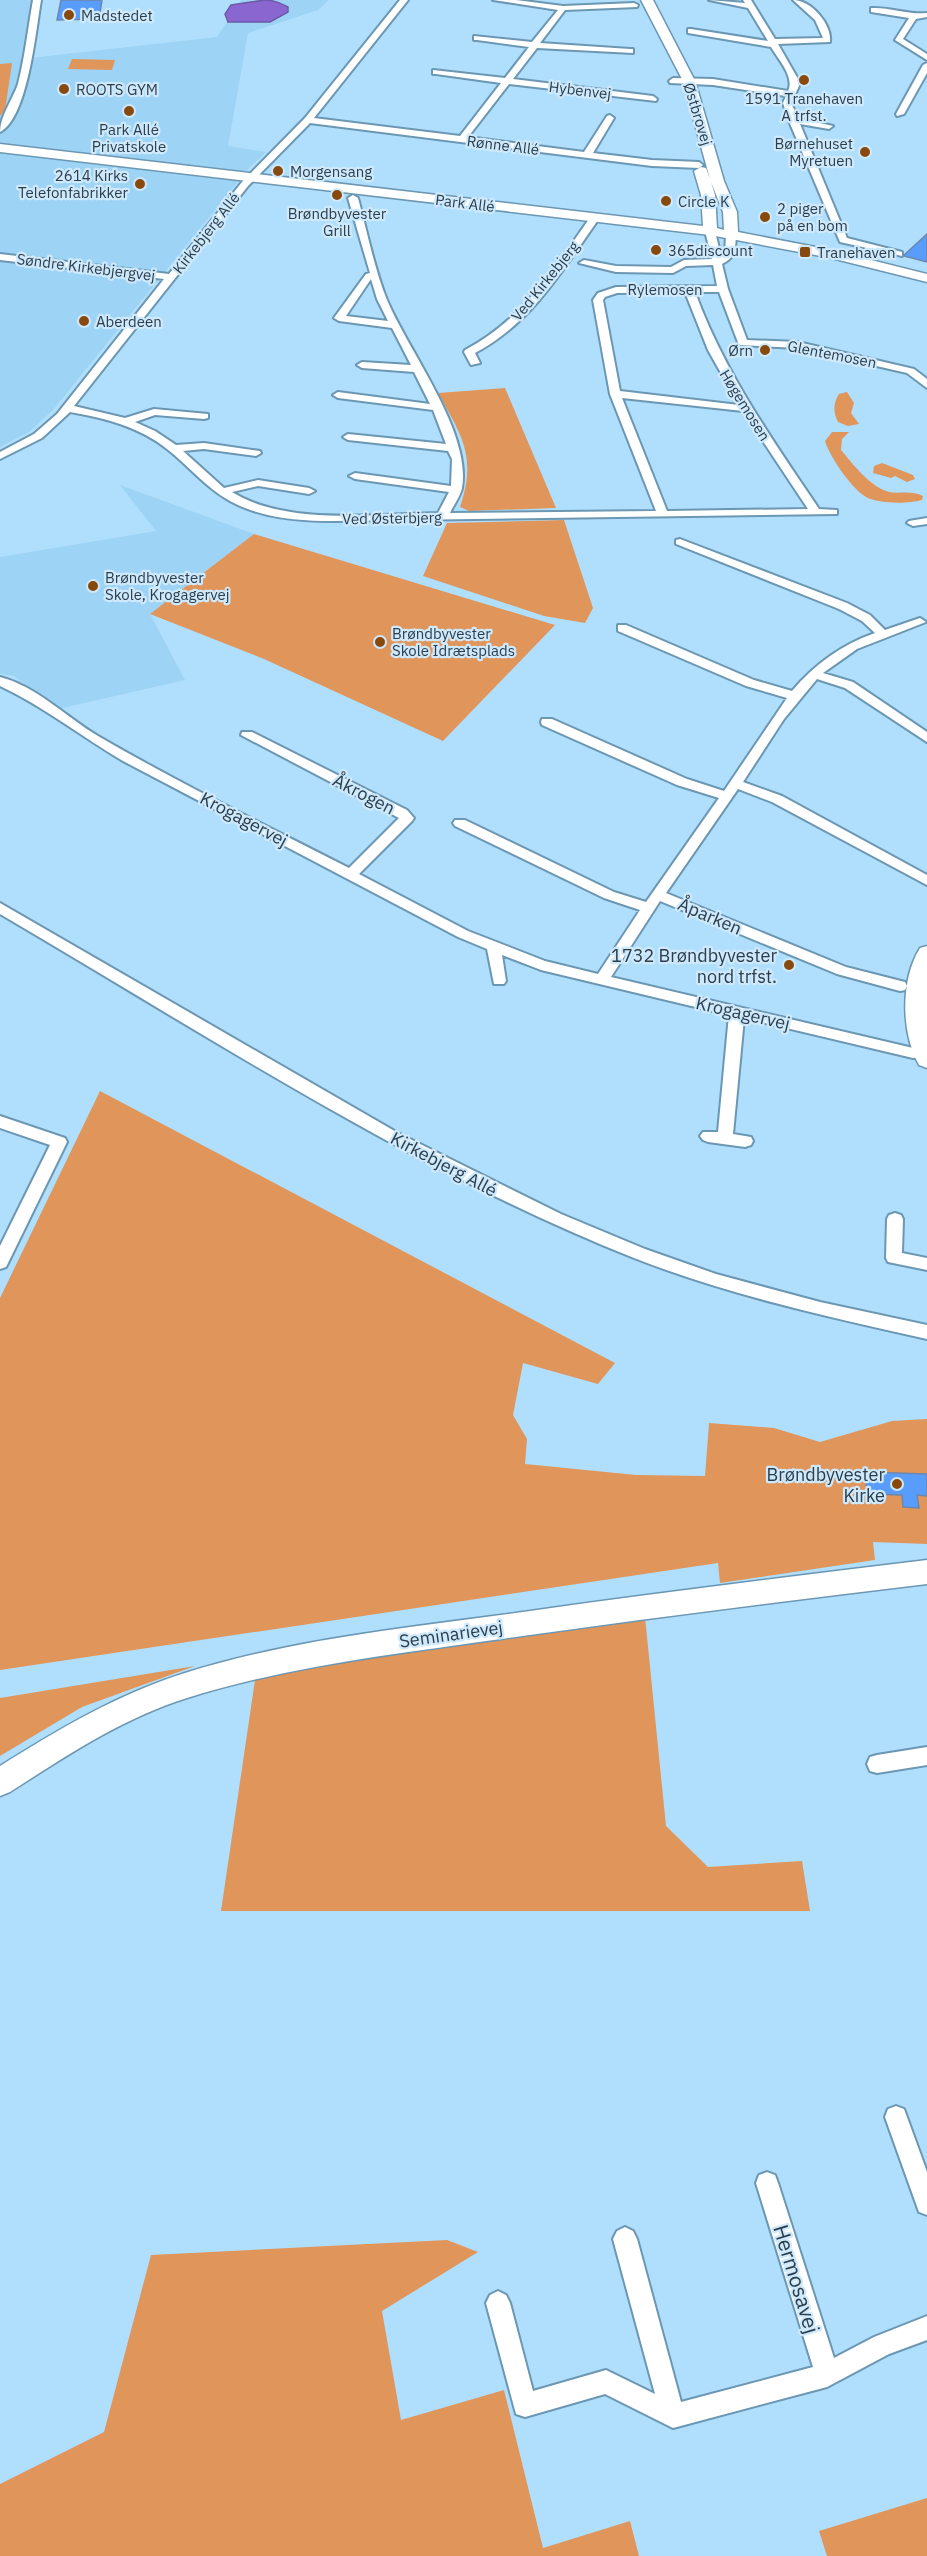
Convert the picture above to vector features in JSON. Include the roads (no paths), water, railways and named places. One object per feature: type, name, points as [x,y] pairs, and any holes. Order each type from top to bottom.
[{"type":"street","points":[[0,129],[13,112],[19,96],[37,0]]},
{"type":"street","name":"Kirkebjerg Allé","points":[[0,456],[43,433],[68,408],[252,177],[308,120],[404,0]]},
{"type":"street","points":[[497,0],[563,8],[635,6]]},
{"type":"street","name":"Østbrovej","points":[[647,0],[689,81],[717,181],[729,212],[731,234]]},
{"type":"street","points":[[713,0],[749,3],[794,79],[795,86],[787,103],[843,240],[899,254]]},
{"type":"street","points":[[691,31],[773,43],[827,40],[826,33],[814,13],[803,8],[797,0]]},
{"type":"street","points":[[462,139],[563,8]]},
{"type":"street","points":[[874,10],[908,14],[913,17],[927,15]]},
{"type":"street","points":[[913,17],[892,46],[912,48],[927,45]]},
{"type":"street","points":[[476,38],[534,45],[630,51]]},
{"type":"street","points":[[912,48],[927,58]]},
{"type":"street","points":[[900,114],[927,65]]},
{"type":"street","name":"Hybenvej","points":[[436,72],[653,99]]},
{"type":"street","points":[[671,77],[790,94]]},
{"type":"street","name":"Østbrovej","points":[[671,77],[678,98]]},
{"type":"street","points":[[587,155],[610,118]]},
{"type":"street","name":"Rønne Allé","points":[[308,120],[664,164],[698,160]]},
{"type":"street","points":[[793,121],[829,126]]},
{"type":"street","name":"Park Allé","points":[[0,148],[710,231],[849,258],[927,278]]},
{"type":"street","name":"Østbrovej","points":[[698,160],[708,195],[710,231]]},
{"type":"street","points":[[353,198],[374,275],[394,325],[437,407],[458,462],[456,490],[442,517]]},
{"type":"street","name":"Ved Kirkebjerg","points":[[475,363],[469,352],[518,318],[549,281],[596,217]]},
{"type":"street","name":"Glentemosen","points":[[710,231],[719,262],[723,289],[743,343],[798,345],[910,371],[919,376],[927,385]]},
{"type":"street","points":[[584,263],[616,269],[673,270],[684,263],[719,262],[730,254],[731,234]]},
{"type":"street","name":"Søndre Kirkebjergvej","points":[[0,257],[171,277]]},
{"type":"street","points":[[374,275],[369,276],[339,318],[394,325]]},
{"type":"street","name":"Rylemosen","points":[[663,514],[615,394],[598,300],[601,295],[616,290],[723,289]]},
{"type":"street","name":"Høgemosen","points":[[689,290],[711,348],[744,408],[816,512]]},
{"type":"street","points":[[362,365],[417,369]]},
{"type":"street","points":[[615,394],[744,408]]},
{"type":"street","points":[[338,395],[420,407],[437,407]]},
{"type":"street","name":"Ved Østerbjerg","points":[[68,408],[125,422],[153,434],[222,492],[243,503],[273,512],[303,517],[663,514]]},
{"type":"street","points":[[125,422],[154,412],[204,416]]},
{"type":"street","points":[[348,437],[454,448]]},
{"type":"street","points":[[173,449],[204,446],[256,453]]},
{"type":"street","points":[[355,476],[456,490]]},
{"type":"street","points":[[222,492],[246,484],[258,483],[309,491]]},
{"type":"street","points":[[663,514],[833,512]]},
{"type":"street","points":[[913,523],[927,521]]},
{"type":"street","points":[[680,543],[843,606],[866,618],[883,634]]},
{"type":"street","name":"Åparken","points":[[601,980],[647,907],[735,784],[794,696],[834,657],[883,634],[920,622]]},
{"type":"street","points":[[622,628],[750,683],[794,696]]},
{"type":"street","points":[[815,674],[849,685],[927,738]]},
{"type":"street","name":"Krogagervej","points":[[0,681],[24,692],[91,737],[129,758],[463,934],[494,948],[541,965],[926,1057]]},
{"type":"street","points":[[548,722],[682,782],[726,796]]},
{"type":"street","name":"Åkrogen","points":[[247,735],[402,813],[407,818],[350,875]]},
{"type":"street","points":[[735,784],[777,799],[927,881]]},
{"type":"street","points":[[460,823],[609,895],[647,907]]},
{"type":"street","name":"Åparken","points":[[656,894],[842,971],[900,986]]},
{"type":"street","name":"Kirkebjerg Allé","points":[[0,908],[392,1137],[528,1207],[641,1254],[756,1292],[927,1332]]},
{"type":"street","points":[[494,948],[499,981]]},
{"type":"street","points":[[926,1057],[919,1031],[915,988],[927,953]]},
{"type":"street","points":[[725,1138],[737,1011]]},
{"type":"street","points":[[0,1122],[59,1142],[0,1263]]},
{"type":"street","points":[[708,1136],[745,1141]]},
{"type":"street","points":[[895,1219],[894,1257],[927,1264]]},
{"type":"street","name":"Seminarievej","points":[[0,1782],[68,1739],[124,1710],[185,1686],[289,1660],[356,1647],[716,1597],[927,1572]]},
{"type":"street","points":[[877,1764],[927,1756]]},
{"type":"street","points":[[896,2117],[927,2204]]},
{"type":"street","name":"Hermosavej","points":[[767,2183],[826,2375]]},
{"type":"street","points":[[625,2239],[672,2416]]},
{"type":"street","points":[[498,2303],[525,2404],[606,2382],[672,2416],[826,2375],[882,2345],[927,2328]]},
{"type":"place","name":"Madstedet","points":[[69,15]]},
{"type":"place","name":"1591 Tranehaven A trfst.","points":[[804,80]]},
{"type":"place","name":"ROOTS GYM","points":[[64,89]]},
{"type":"place","name":"Park Allé Privatskole","points":[[129,111]]},
{"type":"place","name":"Børnehuset Myretuen","points":[[865,152]]},
{"type":"place","name":"Morgensang","points":[[278,171]]},
{"type":"place","name":"2614 Kirks Telefonfabrikker","points":[[140,184]]},
{"type":"place","name":"Brøndbyvester Grill","points":[[337,195]]},
{"type":"place","name":"Circle K","points":[[666,201]]},
{"type":"place","name":"2 piger på en bom","points":[[765,217]]},
{"type":"place","name":"365discount","points":[[656,250]]},
{"type":"place","name":"Tranehaven","points":[[805,252]]},
{"type":"place","name":"Aberdeen","points":[[84,321]]},
{"type":"place","name":"Ørn","points":[[765,350]]},
{"type":"place","name":"Brøndbyvester Skole, Krogagervej","points":[[93,586]]},
{"type":"place","name":"Brøndbyvester Skole Idrætsplads","points":[[380,642]]},
{"type":"place","name":"1732 Brøndbyvester nord trfst.","points":[[789,965]]},
{"type":"place","name":"Brøndbyvester Kirke","points":[[897,1484]]}]
